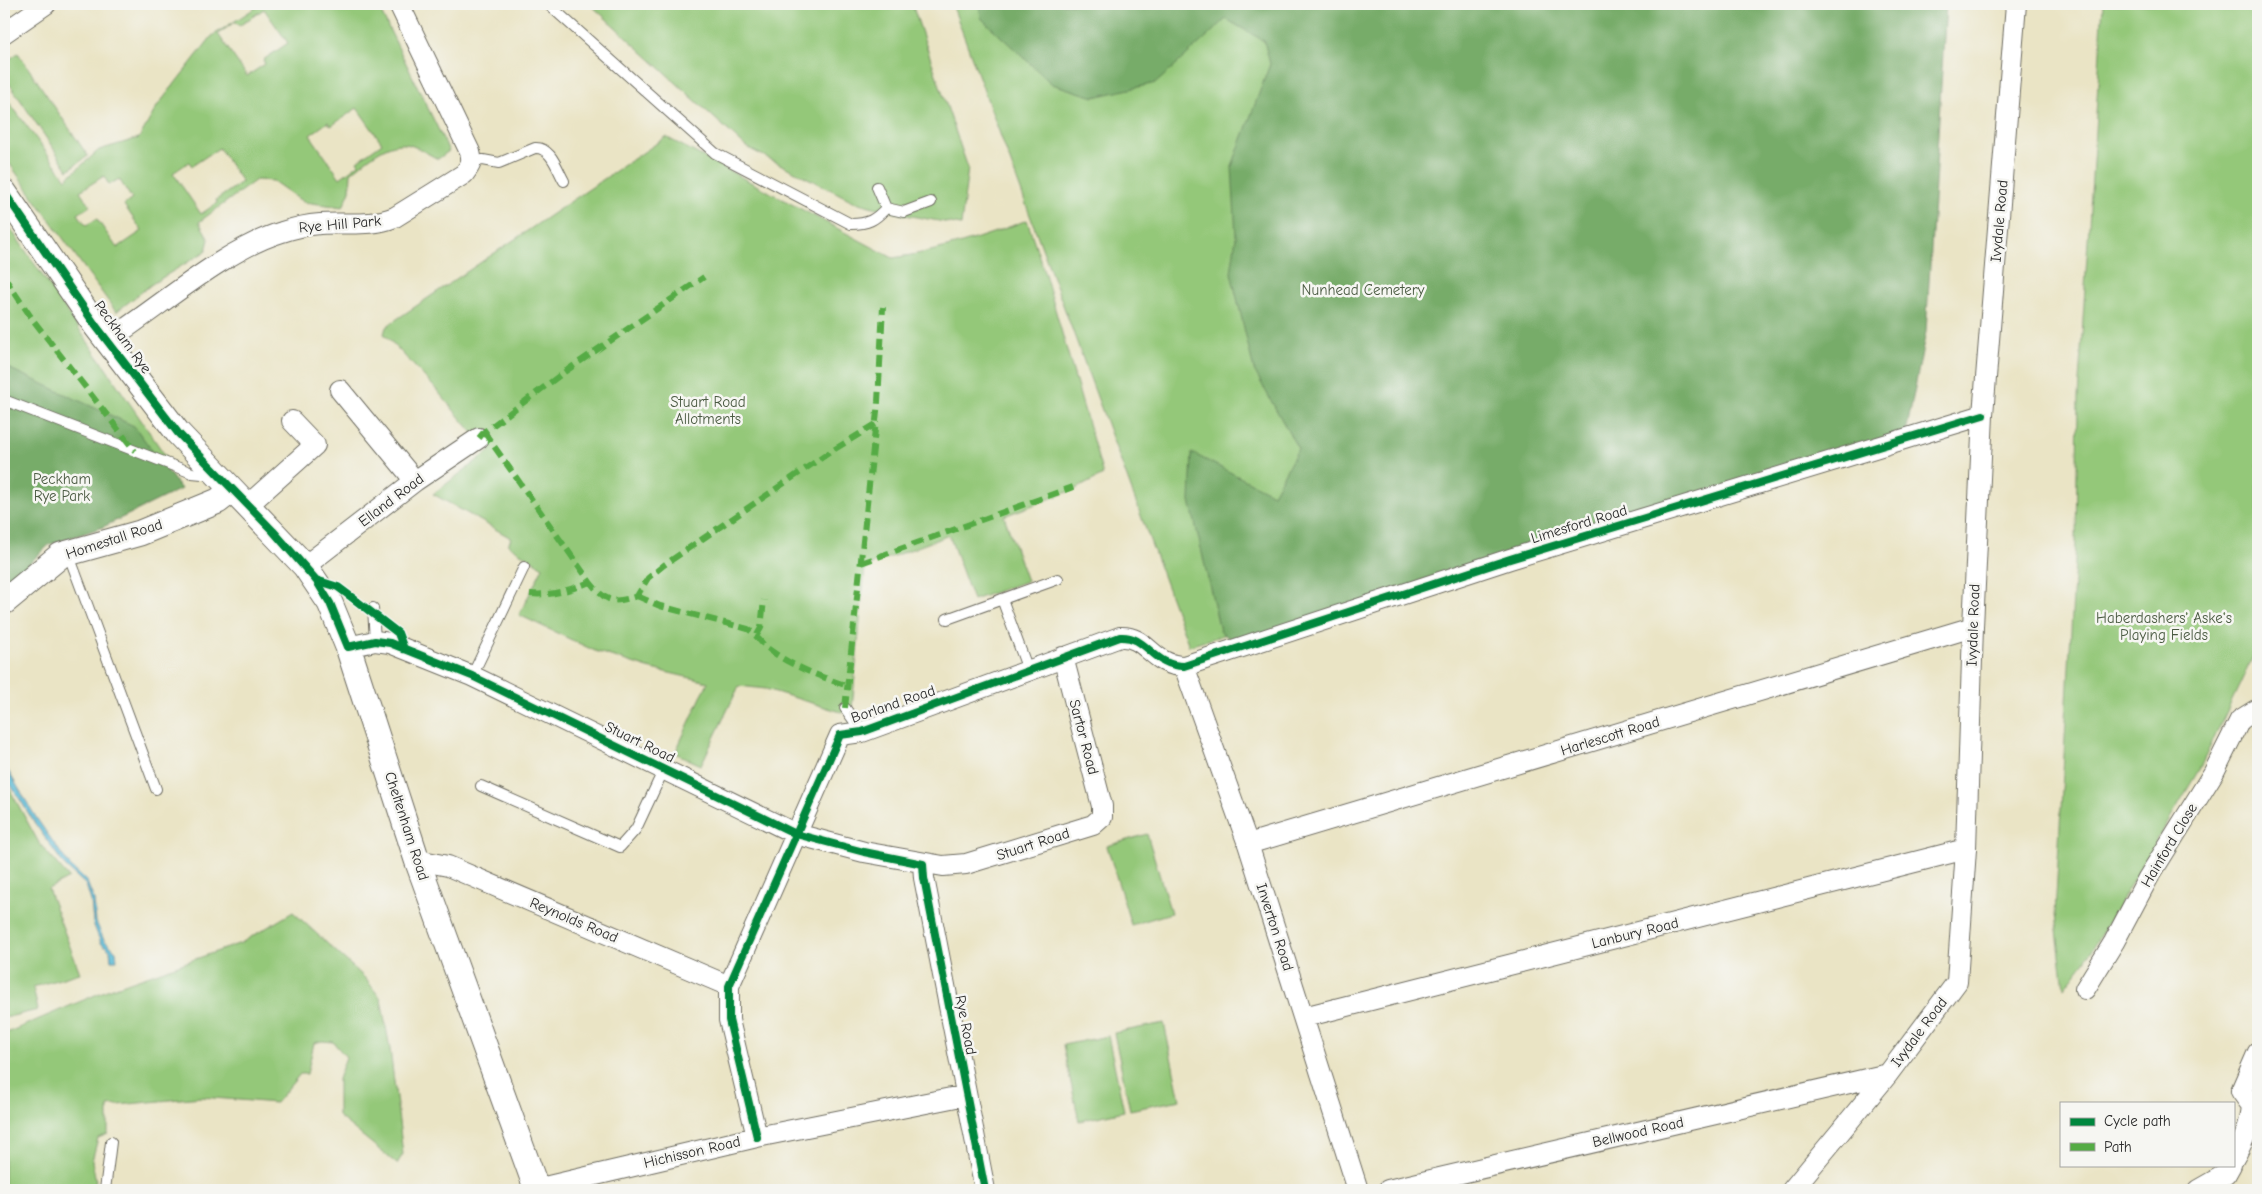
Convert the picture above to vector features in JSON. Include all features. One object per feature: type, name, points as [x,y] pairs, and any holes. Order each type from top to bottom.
[{"type":"street","points":[[4,33],[46,4]]},
{"type":"street","points":[[399,4],[470,152],[472,162]]},
{"type":"street","name":"Ivydale Road","points":[[1792,1190],[1888,1074],[1957,982],[1966,849],[1972,627],[1983,415],[2016,4]]},
{"type":"street","name":"Rye Hill Park","points":[[107,341],[233,254],[257,242],[305,226],[384,222],[464,174],[472,162]]},
{"type":"street","name":"Peckham Rye","points":[[4,192],[107,341],[178,433],[233,490]]},
{"type":"street","points":[[340,390],[415,481]]},
{"type":"street","name":"Limesford Road","points":[[1184,666],[1510,559],[1983,415]]},
{"type":"street","points":[[233,490],[315,445],[292,421]]},
{"type":"street","name":"Elland Road","points":[[305,566],[415,481],[479,438]]},
{"type":"street","name":"Homestall Road","points":[[4,602],[61,555],[140,533],[218,501],[233,490]]},
{"type":"street","name":"Cheltenham Road","points":[[233,490],[305,566],[330,603],[348,647],[417,860],[534,1190]]},
{"type":"street","name":"Harlescott Road","points":[[1248,844],[1972,627]]},
{"type":"street","name":"Borland Road","points":[[757,1137],[729,1020],[730,986],[840,735],[862,732],[1120,637],[1136,640],[1165,663],[1184,666]]},
{"type":"street","name":"Stuart Road","points":[[348,647],[375,641],[390,643],[472,676],[796,834],[864,852],[923,864],[943,866],[966,864],[994,857],[1093,825],[1102,817]]},
{"type":"street","name":"Sartor Road","points":[[1063,657],[1102,806],[1102,817]]},
{"type":"street","name":"Inverton Road","points":[[1184,666],[1248,844],[1358,1190]]},
{"type":"street","name":"Hainford Close","points":[[2086,989],[2114,942],[2148,878],[2214,772],[2240,720],[2256,710],[2258,711]]},
{"type":"street","name":"Lanbury Road","points":[[1304,1018],[1966,849]]},
{"type":"street","name":"Reynolds Road","points":[[417,860],[448,866],[730,986]]},
{"type":"street","name":"Rye Road","points":[[923,864],[924,878],[985,1190]]},
{"type":"street","points":[[2234,1158],[2245,1137],[2252,1106],[2241,1091],[2258,1052]]},
{"type":"street","name":"Bellwood Road","points":[[1388,1190],[1888,1074]]},
{"type":"street","name":"Hichisson Road","points":[[534,1190],[757,1137],[966,1094]]},
{"type":"street","points":[[2198,1190],[2226,1174],[2230,1166]]},
{"type":"lane","points":[[548,4],[701,141],[726,160],[851,224],[865,224],[874,221],[886,208]]},
{"type":"lane","points":[[472,162],[483,160],[499,163],[541,147],[548,151],[564,181]]},
{"type":"lane","points":[[877,187],[886,208]]},
{"type":"lane","points":[[886,208],[904,212],[931,202]]},
{"type":"lane","points":[[4,400],[233,490]]},
{"type":"lane","points":[[68,553],[156,789]]},
{"type":"lane","points":[[472,676],[524,567]]},
{"type":"lane","points":[[947,619],[1058,579]]},
{"type":"lane","points":[[1002,599],[1028,670]]},
{"type":"lane","points":[[373,608],[375,641]]},
{"type":"lane","points":[[845,708],[862,732]]},
{"type":"lane","points":[[481,786],[620,847],[636,829],[664,769]]},
{"type":"lane","points":[[105,1190],[111,1142]]},
{"type":"green space","points":[[261,4],[377,4],[449,151],[438,159],[406,144],[398,144],[383,149],[351,173],[350,191],[343,207],[303,202],[273,181],[256,180],[199,222],[209,239],[206,251],[152,284],[116,312],[4,156],[4,95],[66,179],[99,150],[139,138],[158,105],[212,36]],"holes":[[[264,9],[288,43],[263,60],[265,64],[247,76],[218,34],[235,22],[239,26]],[[357,108],[382,143],[357,161],[359,164],[340,178],[310,135],[328,122],[331,126]],[[219,148],[242,182],[216,200],[217,203],[201,214],[173,173],[189,162],[192,166]],[[104,176],[109,185],[119,179],[132,199],[124,205],[142,231],[117,248],[97,219],[86,225],[78,214],[90,206],[80,191]]]},
{"type":"green space","points":[[590,4],[912,4],[968,168],[961,225],[900,214],[855,202],[746,147]]},
{"type":"green space","name":"Nunhead Cemetery","points":[[952,4],[1915,4],[1891,424],[1189,646]]},
{"type":"green space","name":"Nunhead Cemetery","points":[[979,4],[1946,4],[1926,332],[1905,438],[1240,647],[1220,631],[1190,501],[1192,453],[1273,494],[1298,449],[1254,370],[1231,273],[1236,237],[1232,166],[1270,64],[1264,41],[1226,19],[1156,83],[1094,97],[1052,84],[981,18]]},
{"type":"green space","name":"Haberdashers' Aske's Playing Fields","points":[[2103,4],[2258,4],[2258,646],[2200,768],[2085,961],[2064,988],[2055,914],[2076,543],[2078,398]]},
{"type":"green space","points":[[18,53],[88,156],[68,170],[4,76],[4,63]]},
{"type":"green space","name":"Stuart Road Allotments","points":[[666,137],[893,258],[928,252],[961,243],[1027,220],[1045,274],[1103,475],[1076,489],[1004,516],[1027,581],[973,600],[949,535],[865,567],[852,709],[841,712],[766,689],[739,686],[701,765],[675,753],[708,682],[648,668],[595,651],[519,615],[543,567],[508,545],[511,538],[433,494],[491,450],[473,433],[434,387],[384,334],[386,327],[394,321]]},
{"type":"green space","points":[[4,219],[169,461],[4,399]]},
{"type":"green space","name":"Peckham Rye Park","points":[[4,366],[134,426],[181,489],[103,527],[49,545],[4,587]]},
{"type":"green space","points":[[4,779],[39,843],[69,878],[48,889],[80,973],[33,987],[38,1010],[4,1018]]},
{"type":"green space","points":[[1147,834],[1171,913],[1131,925],[1107,846]]},
{"type":"green space","points":[[293,912],[365,978],[381,999],[390,1049],[403,1154],[397,1164],[338,1116],[338,1079],[346,1057],[333,1042],[322,1041],[314,1043],[307,1074],[300,1074],[276,1103],[201,1097],[108,1106],[108,1134],[98,1138],[92,1161],[96,1181],[90,1190],[4,1190],[4,1034],[107,990],[241,943]]},
{"type":"green space","points":[[1164,1023],[1180,1100],[1130,1110],[1114,1033]]},
{"type":"green space","points":[[1108,1036],[1124,1111],[1079,1121],[1063,1045]]},
{"type":"water","points":[[4,764],[37,819],[70,866],[87,882],[94,900],[96,922],[104,940],[116,951],[117,960],[111,960],[110,950],[101,943],[93,923],[91,901],[86,885],[65,866],[34,822],[4,774]]},
{"type":"marked path","points":[[4,277],[33,320],[135,451]]},
{"type":"marked path","points":[[479,438],[484,432],[563,373],[704,277]]},
{"type":"marked path","points":[[845,708],[878,402],[883,307]]},
{"type":"marked path","points":[[484,432],[590,582],[601,594],[610,600],[621,600],[637,596],[648,578],[664,565],[830,452],[876,424]]},
{"type":"marked path","points":[[861,563],[1073,487]]},
{"type":"marked path","points":[[530,594],[561,592],[590,582]]},
{"type":"marked path","points":[[637,596],[660,606],[748,629],[767,648],[788,662],[848,686]]},
{"type":"marked path","points":[[757,635],[761,628],[764,600]]},
{"type":"cycle path","points":[[4,192],[96,326],[178,433],[273,531],[316,580],[330,603],[348,647],[375,641],[390,643],[472,676],[796,834],[864,852],[923,864],[924,878],[985,1190]]},
{"type":"cycle path","points":[[757,1137],[729,1020],[729,986],[840,735],[862,732],[1120,637],[1137,641],[1164,661],[1173,665],[1184,666],[1510,559],[1983,415]]},
{"type":"cycle path","points":[[316,580],[338,587],[398,633],[404,649]]}]
